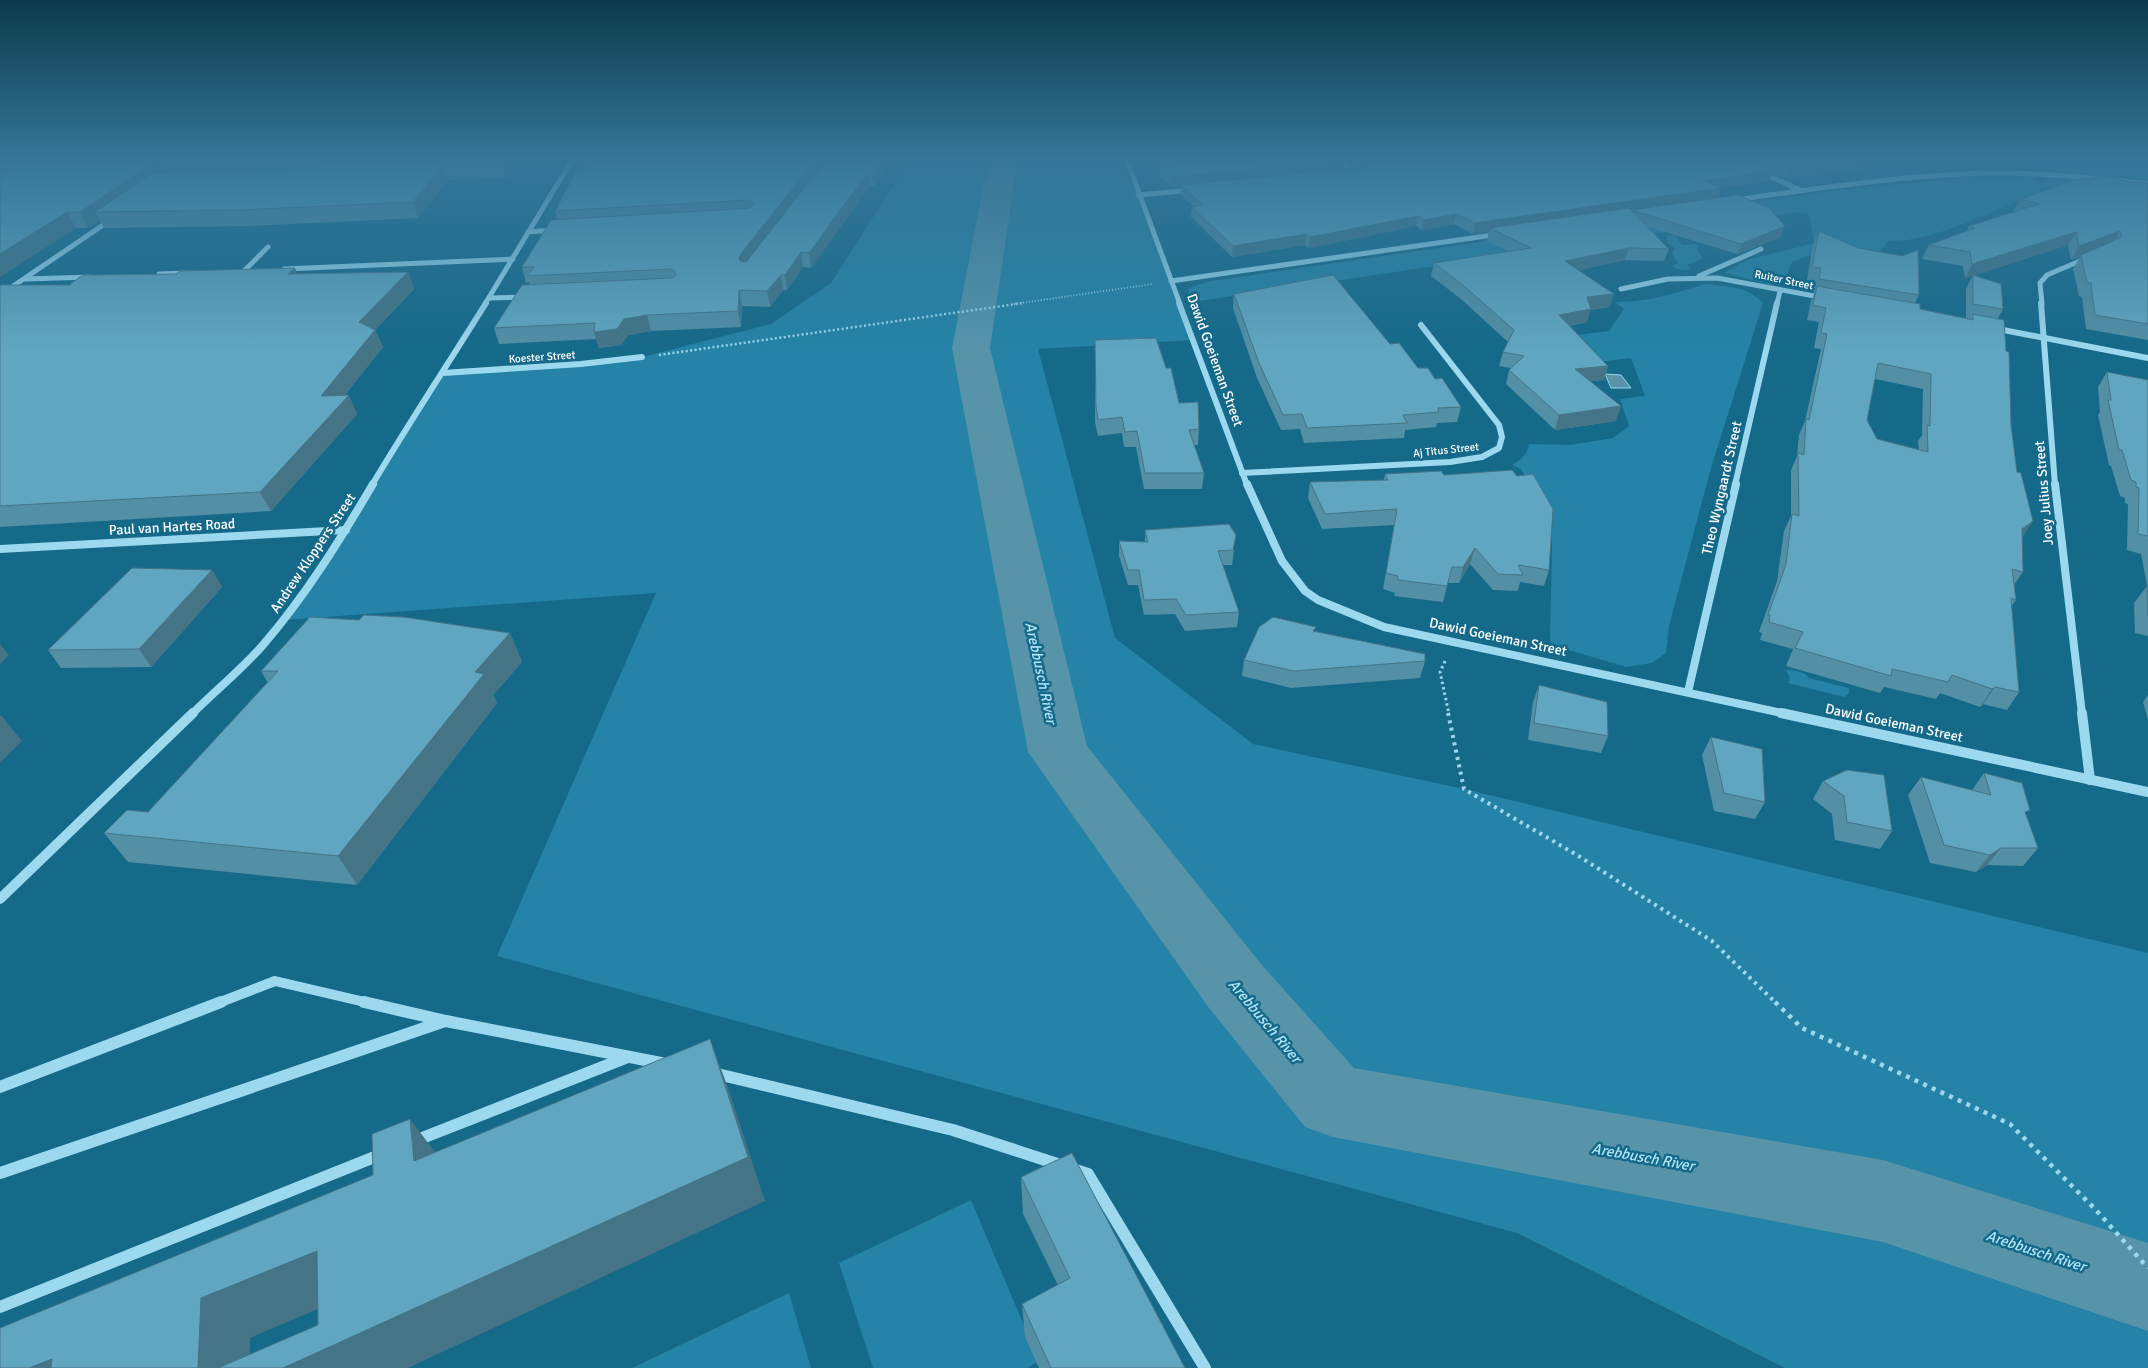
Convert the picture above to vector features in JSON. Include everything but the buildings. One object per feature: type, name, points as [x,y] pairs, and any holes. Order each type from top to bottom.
[{"type":"street","points":[[0,295],[104,224]]},
{"type":"street","name":"Andrew Kloppers Street","points":[[0,899],[262,646],[298,602],[346,530],[417,409],[443,373],[533,224]]},
{"type":"street","name":"Dawid Goeieman Street","points":[[1149,224],[1242,474],[1282,561],[1305,591],[1327,604],[1384,627],[2148,792]]},
{"type":"street","points":[[528,232],[557,230]]},
{"type":"street","points":[[1171,281],[1505,233]]},
{"type":"street","points":[[244,271],[268,247]]},
{"type":"street","points":[[1697,277],[1761,249]]},
{"type":"street","name":"Joey Julius Street","points":[[2090,780],[2056,507],[2046,338],[2040,283],[2043,278],[2092,256]]},
{"type":"street","points":[[274,269],[513,259]]},
{"type":"street","points":[[234,271],[254,270]]},
{"type":"street","points":[[155,274],[194,273]]},
{"type":"street","points":[[25,279],[95,276]]},
{"type":"street","name":"Ruiter Street","points":[[1621,289],[1668,279],[1697,277],[1739,280],[1780,291],[1832,299]]},
{"type":"street","name":"Theo Wyngaardt Street","points":[[1688,692],[1780,291]]},
{"type":"street","points":[[489,298],[528,296]]},
{"type":"street","name":"Aj Titus Street","points":[[1242,474],[1450,462],[1476,459],[1489,455],[1500,448],[1502,437],[1499,425],[1421,324]]},
{"type":"street","points":[[1989,327],[2148,358]]},
{"type":"street","name":"Koester Street","points":[[443,373],[581,364],[642,357]]},
{"type":"street","name":"Paul van Hartes Road","points":[[0,548],[346,530]]},
{"type":"street","points":[[0,1087],[274,981],[446,1021],[675,1066]]},
{"type":"street","points":[[0,1173],[446,1021]]},
{"type":"street","points":[[0,1307],[629,1056]]},
{"type":"street","points":[[703,1071],[953,1130],[1088,1174],[1206,1368]]},
{"type":"path","points":[[642,357],[1171,281]]},
{"type":"path","points":[[1455,642],[1440,672],[1464,789],[1576,855],[1712,941],[1802,1028],[2010,1124],[2095,1209],[2148,1268]]},
{"type":"shaded area","points":[[869,224],[1149,224],[1193,340],[1038,349],[1115,638],[1253,744],[1464,789],[2148,953],[2148,1368],[1785,1368],[1517,1233],[497,956],[656,593],[284,620],[443,373],[642,357],[771,324],[831,283]]},
{"type":"shaded area","points":[[1605,224],[1720,224],[1199,301],[1189,299],[1188,290],[1194,286],[1211,281]]},
{"type":"shaded area","points":[[1811,224],[1964,224],[1924,237],[1888,241],[1873,261],[1821,251],[1792,262],[1784,282],[1770,284],[1724,273],[1747,260],[1814,243]]},
{"type":"shaded area","points":[[1666,235],[1675,235],[1682,245],[1698,244],[1697,250],[1703,258],[1687,265],[1691,269],[1681,270],[1672,266],[1678,263],[1672,253],[1675,248],[1668,243]]},
{"type":"shaded area","points":[[1704,284],[1728,286],[1743,290],[1757,297],[1763,303],[1711,468],[1669,626],[1666,653],[1652,663],[1626,667],[1559,647],[1550,642],[1552,541],[1545,531],[1553,523],[1521,469],[1512,465],[1524,456],[1529,444],[1570,445],[1613,438],[1629,426],[1620,399],[1645,396],[1631,358],[1598,362],[1569,336],[1609,331],[1624,309],[1615,302],[1638,301],[1660,297]]},
{"type":"shaded area","points":[[1605,374],[1621,375],[1631,388],[1611,388]]},
{"type":"shaded area","points":[[1786,670],[1799,671],[1809,678],[1849,688],[1849,693],[1844,697],[1788,683],[1790,678]]},
{"type":"shaded area","points":[[971,1200],[1039,1361],[1027,1368],[873,1368],[839,1263]]},
{"type":"shaded area","points":[[789,1293],[811,1368],[632,1368]]},
{"type":"waterway","name":"Arebbusch River","points":[[992,224],[971,348],[1058,752],[1235,986],[1333,1101],[1883,1201],[2148,1287]]}]
